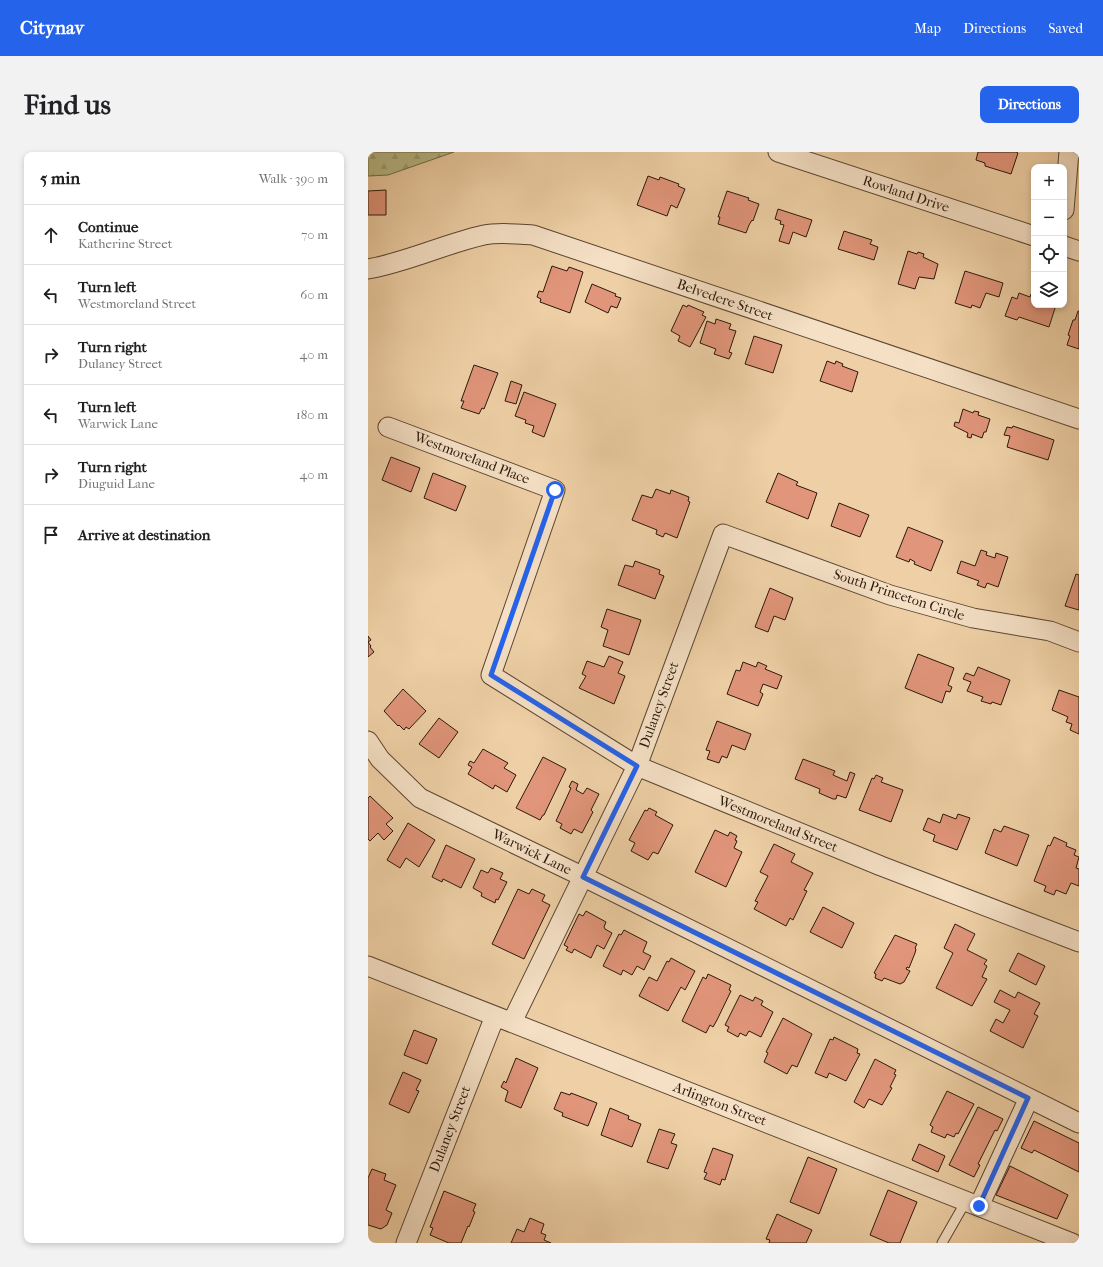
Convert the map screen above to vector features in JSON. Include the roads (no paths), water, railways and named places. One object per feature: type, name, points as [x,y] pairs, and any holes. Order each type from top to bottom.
[{"type":"street","name":"Rowland Drive","points":[[778,152],[1031,235]]},
{"type":"street","points":[[1065,200],[1069,152]]},
{"type":"street","name":"Belvedere Street","points":[[368,269],[389,265],[484,235],[508,233],[533,235],[1079,419]]},
{"type":"street","points":[[1067,247],[1079,251]]},
{"type":"street","name":"Westmoreland Place","points":[[388,427],[555,490],[491,675]]},
{"type":"street","name":"South Princeton Circle","points":[[723,534],[890,595],[972,618],[1050,631],[1079,642]]},
{"type":"street","name":"Dulaney Street","points":[[406,1243],[504,1019],[583,877],[637,766],[723,534]]},
{"type":"street","name":"Westmoreland Street","points":[[491,675],[637,766],[881,866],[1079,942]]},
{"type":"street","name":"Warwick Lane","points":[[368,741],[380,759],[420,798],[583,877],[1079,1123]]},
{"type":"street","name":"Arlington Street","points":[[368,966],[1072,1243]]},
{"type":"street","points":[[972,1203],[1028,1098]]},
{"type":"lane","points":[[942,1243],[972,1203]]}]
